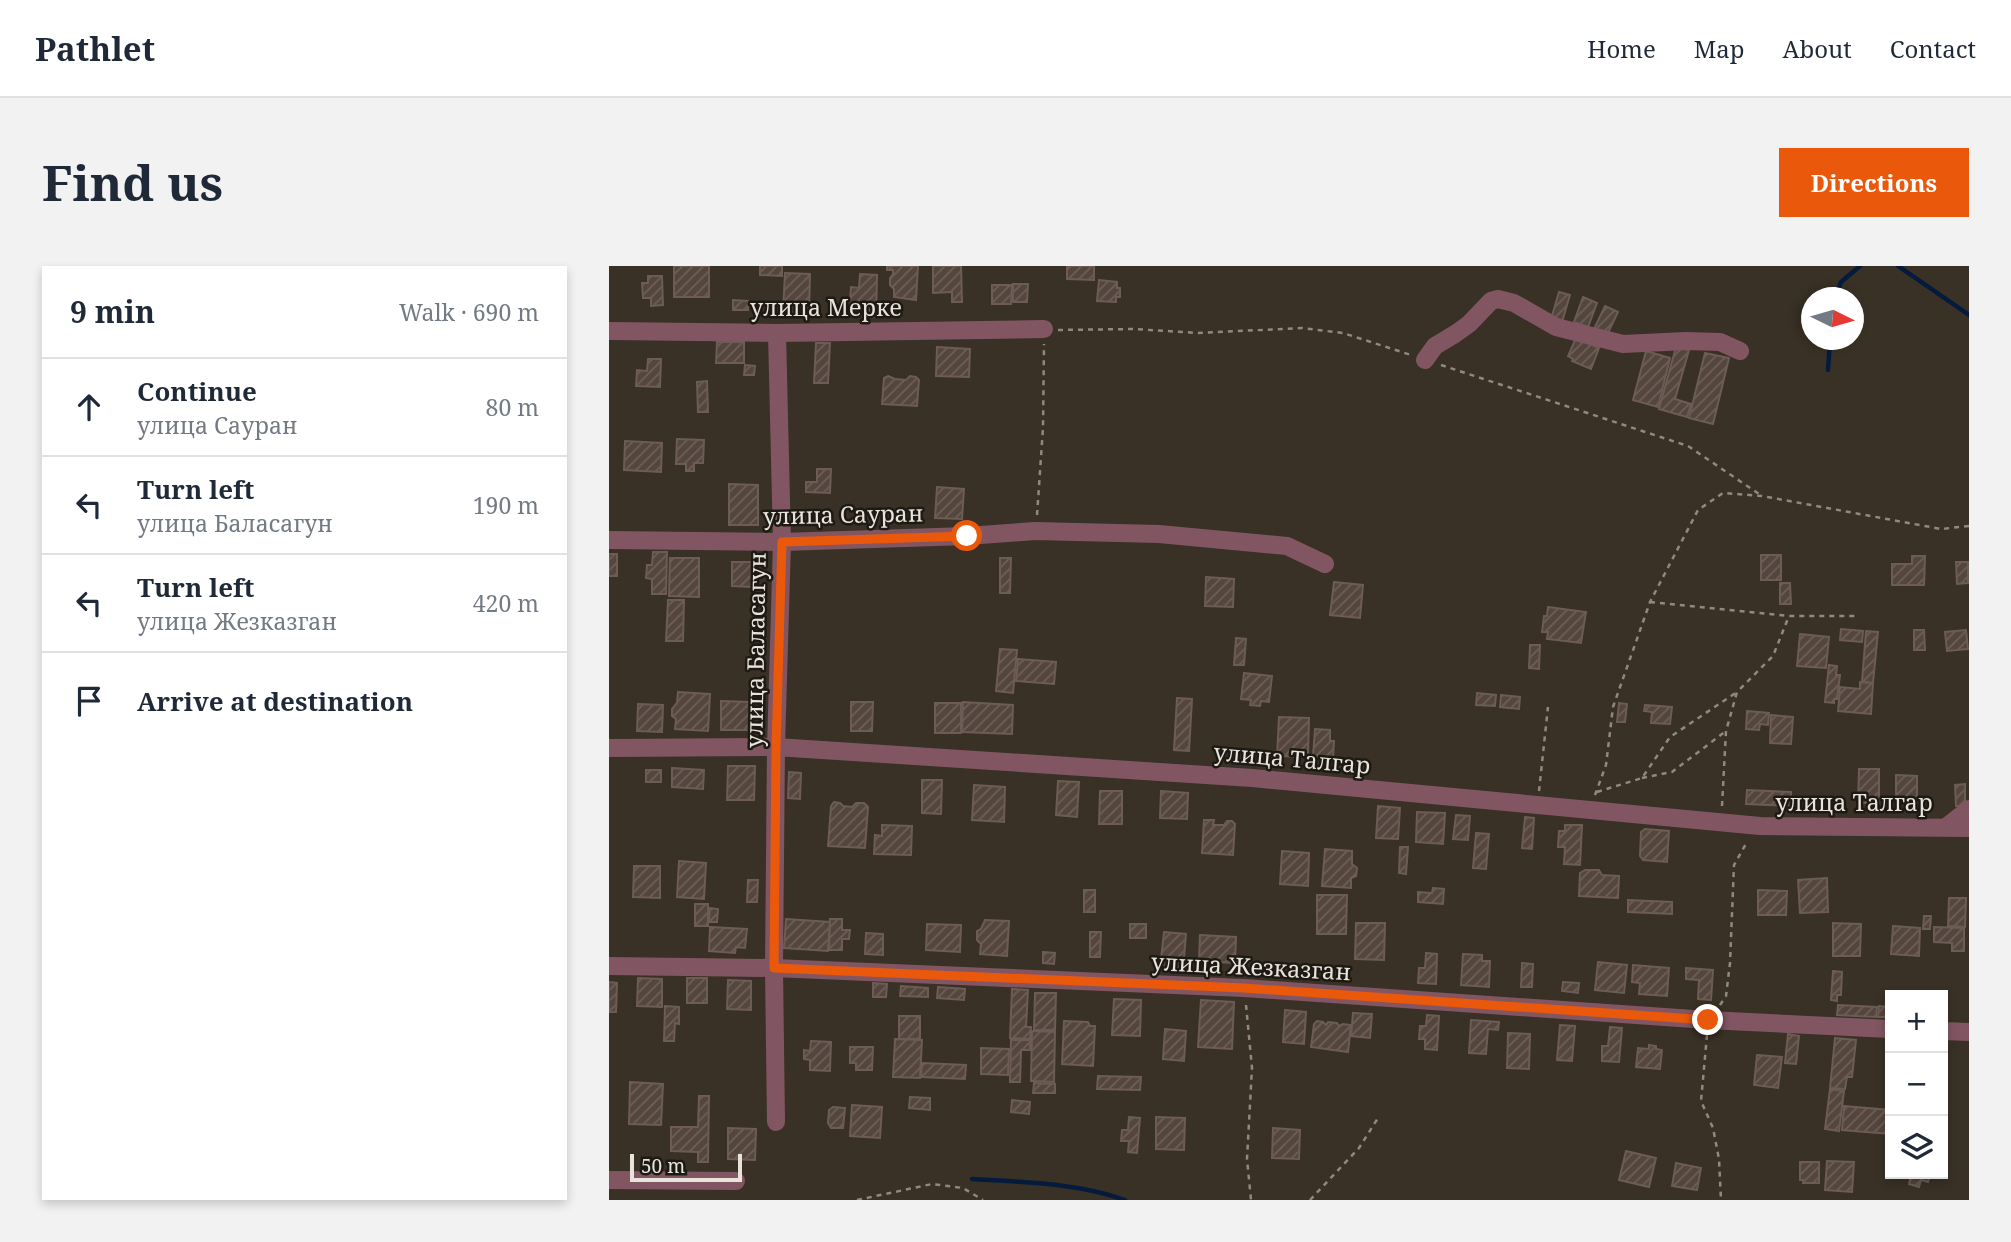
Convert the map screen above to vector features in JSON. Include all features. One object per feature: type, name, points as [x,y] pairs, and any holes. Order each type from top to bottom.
[{"type":"street","points":[[1425,360],[1435,346],[1469,324],[1491,301],[1498,299],[1514,303],[1556,327],[1623,344],[1720,342],[1740,351]]},
{"type":"street","name":"улица Мерке","points":[[609,331],[777,333],[1044,330]]},
{"type":"street","name":"улица Баласагун","points":[[776,1122],[776,747],[782,542],[777,333]]},
{"type":"street","name":"улица Сауран","points":[[609,540],[782,542],[1035,531],[1159,534],[1287,546],[1325,564]]},
{"type":"street","name":"улица Талгар","points":[[609,748],[776,747],[1252,778],[1760,826],[1969,828]]},
{"type":"street","points":[[1945,827],[1969,809]]},
{"type":"street","name":"улица Жезказган","points":[[609,966],[774,968],[1244,988],[1708,1020],[1885,1029]]},
{"type":"street","points":[[1948,1031],[1969,1032]]},
{"type":"street","points":[[609,1180],[736,1181]]},
{"type":"path","points":[[1035,531],[1043,428],[1044,330],[1134,329],[1198,333],[1302,328],[1343,333],[1688,446],[1762,496]]},
{"type":"path","points":[[1581,811],[1597,792],[1606,765],[1613,707],[1650,602],[1698,510],[1723,493],[1762,496],[1941,529],[1968,525]]},
{"type":"path","points":[[1650,602],[1789,616],[1855,616]]},
{"type":"path","points":[[1642,778],[1670,737],[1737,692],[1773,656],[1789,616]]},
{"type":"path","points":[[1722,823],[1726,732],[1737,692]]},
{"type":"path","points":[[1538,806],[1548,707]]},
{"type":"path","points":[[1597,792],[1672,772],[1726,732]]},
{"type":"path","points":[[1721,1200],[1719,1158],[1713,1128],[1701,1101],[1708,1020],[1726,996],[1734,865],[1744,845],[1760,826]]},
{"type":"path","points":[[1244,988],[1252,1068],[1247,1159],[1251,1200]]},
{"type":"path","points":[[1310,1200],[1359,1148],[1378,1118]]},
{"type":"path","points":[[857,1200],[932,1185],[963,1188],[983,1200]]},
{"type":"building","points":[[674,266],[709,266],[709,297],[674,297]]},
{"type":"building","points":[[760,266],[782,266],[782,276],[760,275]]},
{"type":"building","points":[[887,266],[918,266],[916,300],[894,297],[894,289],[890,285],[893,270],[887,270]]},
{"type":"building","points":[[933,266],[961,266],[962,302],[952,302],[952,292],[933,293]]},
{"type":"building","points":[[1067,266],[1094,266],[1094,280],[1067,279]]},
{"type":"building","points":[[785,273],[810,274],[809,313],[783,312]]},
{"type":"building","points":[[860,274],[877,275],[876,317],[849,315],[851,287],[859,288]]},
{"type":"building","points":[[648,276],[662,276],[663,305],[651,306],[651,298],[643,298],[642,283],[648,283]]},
{"type":"building","points":[[1099,280],[1117,282],[1120,297],[1116,297],[1116,302],[1097,301]]},
{"type":"building","points":[[1013,284],[1028,284],[1027,302],[1013,302]]},
{"type":"building","points":[[992,285],[1012,285],[1011,304],[992,304]]},
{"type":"building","points":[[1559,292],[1570,295],[1562,322],[1551,319]]},
{"type":"building","points":[[1583,297],[1597,303],[1588,327],[1574,322]]},
{"type":"building","points":[[733,300],[748,301],[748,310],[733,310]]},
{"type":"building","points":[[1605,306],[1618,312],[1607,335],[1594,329]]},
{"type":"building","points":[[1576,338],[1599,348],[1591,369],[1572,361],[1568,356]]},
{"type":"building","points":[[717,342],[744,342],[744,363],[716,363]]},
{"type":"building","points":[[816,343],[830,343],[828,383],[814,383]]},
{"type":"building","points":[[937,347],[970,349],[969,377],[936,376]]},
{"type":"building","points":[[1676,347],[1689,350],[1675,399],[1691,404],[1687,417],[1659,409]]},
{"type":"building","points":[[1646,351],[1670,358],[1658,407],[1633,400]]},
{"type":"building","points":[[1705,353],[1729,358],[1713,424],[1689,418]]},
{"type":"building","points":[[648,359],[661,359],[660,387],[636,386],[637,370],[647,371]]},
{"type":"building","points":[[745,365],[755,366],[754,375],[744,375]]},
{"type":"building","points":[[888,376],[906,380],[910,376],[919,380],[917,406],[882,404],[884,378]]},
{"type":"building","points":[[707,381],[708,412],[698,412],[697,382]]},
{"type":"building","points":[[677,439],[704,440],[703,463],[694,463],[694,471],[686,471],[686,464],[676,464]]},
{"type":"building","points":[[625,441],[662,443],[661,472],[624,470]]},
{"type":"building","points":[[817,469],[831,469],[830,493],[806,492],[806,482],[817,482]]},
{"type":"building","points":[[729,484],[758,485],[758,525],[729,525]]},
{"type":"building","points":[[937,487],[964,489],[962,519],[935,518]]},
{"type":"building","points":[[653,552],[667,552],[666,594],[652,594],[652,579],[646,578],[647,565],[652,565]]},
{"type":"building","points":[[609,554],[617,554],[617,576],[609,576]]},
{"type":"building","points":[[1761,555],[1781,555],[1781,580],[1761,580]]},
{"type":"building","points":[[1912,556],[1925,556],[1924,585],[1892,585],[1892,564],[1912,564]]},
{"type":"building","points":[[670,558],[699,558],[699,597],[669,596]]},
{"type":"building","points":[[1000,558],[1011,558],[1010,593],[1000,593]]},
{"type":"building","points":[[732,562],[752,562],[751,587],[732,586]]},
{"type":"building","points":[[1956,562],[1968,562],[1968,583],[1957,584]]},
{"type":"building","points":[[1206,577],[1234,579],[1233,607],[1205,606]]},
{"type":"building","points":[[1334,582],[1363,585],[1360,618],[1330,615]]},
{"type":"building","points":[[1780,583],[1790,583],[1791,604],[1780,604]]},
{"type":"building","points":[[668,600],[684,600],[683,641],[666,641]]},
{"type":"building","points":[[1548,607],[1586,612],[1581,643],[1547,639],[1548,632],[1542,632]]},
{"type":"building","points":[[1841,629],[1863,631],[1862,642],[1840,640]]},
{"type":"building","points":[[1914,630],[1924,630],[1925,650],[1914,650]]},
{"type":"building","points":[[1966,630],[1968,649],[1947,651],[1945,632]]},
{"type":"building","points":[[1866,631],[1878,632],[1873,683],[1862,682]]},
{"type":"building","points":[[1800,634],[1829,637],[1826,668],[1797,666]]},
{"type":"building","points":[[1236,638],[1246,639],[1244,665],[1234,665]]},
{"type":"building","points":[[1530,645],[1540,645],[1539,669],[1529,668]]},
{"type":"building","points":[[1000,649],[1017,650],[1013,693],[996,691]]},
{"type":"building","points":[[1018,659],[1056,662],[1054,684],[1016,681]]},
{"type":"building","points":[[1829,665],[1837,666],[1836,675],[1840,675],[1834,703],[1825,702]]},
{"type":"building","points":[[1244,673],[1272,676],[1269,702],[1261,701],[1260,706],[1250,705],[1251,700],[1241,699]]},
{"type":"building","points":[[1860,682],[1873,683],[1871,714],[1838,711],[1840,687],[1860,689]]},
{"type":"building","points":[[678,692],[710,694],[708,731],[675,729],[676,719],[672,716],[672,709],[677,703]]},
{"type":"building","points":[[1477,693],[1496,695],[1495,706],[1476,705]]},
{"type":"building","points":[[1501,695],[1520,697],[1519,709],[1500,707]]},
{"type":"building","points":[[1177,698],[1192,699],[1189,751],[1174,750]]},
{"type":"building","points":[[721,701],[750,702],[749,730],[721,730]]},
{"type":"building","points":[[851,702],[873,702],[872,731],[851,731]]},
{"type":"building","points":[[963,702],[1013,705],[1012,734],[962,732]]},
{"type":"building","points":[[935,703],[961,703],[961,733],[935,733]]},
{"type":"building","points":[[1619,703],[1627,704],[1625,722],[1617,722]]},
{"type":"building","points":[[638,704],[663,705],[662,732],[637,731]]},
{"type":"building","points":[[1645,705],[1672,707],[1670,724],[1651,723],[1652,712],[1644,711]]},
{"type":"building","points":[[1747,711],[1769,713],[1768,725],[1760,724],[1759,730],[1746,729]]},
{"type":"building","points":[[1771,715],[1793,717],[1791,744],[1770,743]]},
{"type":"building","points":[[1279,717],[1309,718],[1308,757],[1277,756]]},
{"type":"building","points":[[1315,729],[1330,730],[1330,741],[1334,741],[1333,758],[1313,756]]},
{"type":"building","points":[[728,766],[755,766],[754,800],[727,800]]},
{"type":"building","points":[[672,768],[704,770],[703,789],[672,787]]},
{"type":"building","points":[[1859,769],[1879,769],[1879,803],[1858,803]]},
{"type":"building","points":[[646,770],[661,770],[661,782],[646,782]]},
{"type":"building","points":[[789,772],[801,773],[800,799],[788,798]]},
{"type":"building","points":[[1896,775],[1917,776],[1917,803],[1896,803]]},
{"type":"building","points":[[922,780],[942,780],[941,814],[922,813]]},
{"type":"building","points":[[1058,781],[1079,782],[1077,817],[1056,815]]},
{"type":"building","points":[[1965,784],[1965,806],[1956,806],[1955,785]]},
{"type":"building","points":[[974,785],[1005,787],[1004,822],[972,820]]},
{"type":"building","points":[[1747,790],[1791,792],[1791,806],[1746,804]]},
{"type":"building","points":[[1100,791],[1122,791],[1122,824],[1099,824]]},
{"type":"building","points":[[1161,791],[1188,793],[1187,819],[1160,818]]},
{"type":"building","points":[[834,802],[852,807],[856,803],[864,803],[868,807],[865,848],[828,846],[831,806]]},
{"type":"building","points":[[1378,806],[1400,808],[1398,839],[1376,838]]},
{"type":"building","points":[[1417,812],[1445,813],[1443,844],[1416,842]]},
{"type":"building","points":[[1456,815],[1470,816],[1468,840],[1453,839]]},
{"type":"building","points":[[1525,817],[1534,818],[1532,849],[1522,848]]},
{"type":"building","points":[[1204,820],[1214,820],[1213,825],[1224,825],[1227,821],[1235,824],[1233,855],[1202,853]]},
{"type":"building","points":[[882,825],[912,826],[911,855],[874,854],[875,835],[882,836]]},
{"type":"building","points":[[1565,825],[1582,825],[1580,865],[1564,864],[1565,847],[1558,847],[1559,831],[1565,831]]},
{"type":"building","points":[[1645,829],[1669,831],[1667,862],[1643,860],[1640,856],[1641,832]]},
{"type":"building","points":[[1476,833],[1489,834],[1486,869],[1473,868]]},
{"type":"building","points":[[1400,847],[1408,847],[1406,874],[1399,873]]},
{"type":"building","points":[[1325,849],[1352,851],[1352,864],[1357,868],[1356,876],[1351,878],[1351,888],[1322,886]]},
{"type":"building","points":[[1282,851],[1309,853],[1308,886],[1280,884]]},
{"type":"building","points":[[679,861],[706,863],[704,899],[677,897]]},
{"type":"building","points":[[634,866],[660,866],[660,898],[633,897]]},
{"type":"building","points":[[1585,870],[1599,870],[1602,875],[1619,876],[1618,898],[1579,896],[1580,873]]},
{"type":"building","points":[[1827,878],[1828,912],[1800,913],[1798,880]]},
{"type":"building","points":[[748,880],[758,880],[757,902],[747,902]]},
{"type":"building","points":[[1433,888],[1444,889],[1443,904],[1418,902],[1418,892],[1432,893]]},
{"type":"building","points":[[1084,890],[1095,890],[1095,912],[1084,912]]},
{"type":"building","points":[[1758,890],[1787,891],[1786,915],[1758,915]]},
{"type":"building","points":[[1317,895],[1347,895],[1346,934],[1317,934]]},
{"type":"building","points":[[1949,898],[1966,898],[1965,927],[1948,926]]},
{"type":"building","points":[[1628,900],[1672,902],[1672,914],[1628,912]]},
{"type":"building","points":[[695,904],[708,904],[708,926],[695,926]]},
{"type":"building","points":[[710,908],[718,909],[717,922],[709,922]]},
{"type":"building","points":[[1924,916],[1931,916],[1930,929],[1923,929]]},
{"type":"building","points":[[786,919],[830,922],[828,951],[784,948]]},
{"type":"building","points":[[830,919],[842,919],[842,930],[850,930],[849,939],[842,939],[842,950],[829,950]]},
{"type":"building","points":[[985,920],[1009,921],[1007,956],[980,954],[981,944],[977,940],[977,931]]},
{"type":"building","points":[[1356,923],[1385,923],[1384,960],[1355,959]]},
{"type":"building","points":[[1833,923],[1861,924],[1860,956],[1833,956]]},
{"type":"building","points":[[927,924],[961,925],[960,952],[926,950]]},
{"type":"building","points":[[1130,924],[1146,924],[1146,938],[1130,938]]},
{"type":"building","points":[[1893,926],[1920,928],[1919,956],[1891,954]]},
{"type":"building","points":[[710,927],[747,929],[745,948],[736,947],[735,953],[709,951]]},
{"type":"building","points":[[1934,927],[1964,928],[1964,951],[1952,951],[1952,943],[1934,942]]},
{"type":"building","points":[[1090,932],[1101,932],[1100,957],[1090,957]]},
{"type":"building","points":[[1164,932],[1186,934],[1183,970],[1160,968]]},
{"type":"building","points":[[866,933],[883,934],[883,955],[865,954]]},
{"type":"building","points":[[1200,935],[1236,937],[1235,963],[1199,961]]},
{"type":"building","points":[[1043,952],[1055,953],[1054,964],[1043,963]]},
{"type":"building","points":[[1426,953],[1437,954],[1436,984],[1418,983],[1419,968],[1425,968]]},
{"type":"building","points":[[1463,954],[1482,955],[1482,961],[1490,961],[1489,987],[1461,985]]},
{"type":"building","points":[[1598,962],[1627,965],[1624,993],[1595,990]]},
{"type":"building","points":[[1522,963],[1533,964],[1532,987],[1521,987]]},
{"type":"building","points":[[1633,965],[1669,968],[1667,996],[1639,994],[1640,983],[1632,982]]},
{"type":"building","points":[[1686,968],[1713,970],[1711,1000],[1698,999],[1699,980],[1686,979]]},
{"type":"building","points":[[1833,971],[1842,972],[1841,995],[1837,995],[1837,1001],[1831,1000]]},
{"type":"building","points":[[638,978],[662,979],[662,1007],[637,1006]]},
{"type":"building","points":[[687,978],[707,978],[707,1003],[687,1003]]},
{"type":"building","points":[[728,980],[751,981],[751,1010],[727,1009]]},
{"type":"building","points":[[609,982],[617,983],[616,1012],[609,1012]]},
{"type":"building","points":[[1563,982],[1579,983],[1578,993],[1562,991]]},
{"type":"building","points":[[873,983],[887,984],[886,997],[873,997]]},
{"type":"building","points":[[901,986],[928,988],[928,997],[900,996]]},
{"type":"building","points":[[938,987],[965,989],[964,1000],[937,998]]},
{"type":"building","points":[[1012,989],[1028,990],[1026,1027],[1031,1027],[1030,1039],[1010,1038]]},
{"type":"building","points":[[1035,993],[1056,993],[1055,1030],[1034,1030]]},
{"type":"building","points":[[1114,999],[1141,1000],[1140,1036],[1112,1035]]},
{"type":"building","points":[[1201,1000],[1234,1002],[1232,1049],[1198,1047]]},
{"type":"building","points":[[1838,1005],[1877,1007],[1876,1017],[1837,1015]]},
{"type":"building","points":[[665,1006],[679,1007],[679,1024],[675,1023],[674,1041],[664,1041]]},
{"type":"building","points":[[1879,1006],[1885,1007],[1885,1017],[1878,1017]]},
{"type":"building","points":[[1285,1010],[1306,1012],[1304,1044],[1283,1042]]},
{"type":"building","points":[[1353,1013],[1372,1014],[1370,1038],[1351,1036]]},
{"type":"building","points":[[1427,1015],[1439,1016],[1437,1050],[1425,1049],[1425,1039],[1419,1039],[1420,1026],[1426,1026]]},
{"type":"building","points":[[899,1016],[920,1016],[920,1039],[899,1039]]},
{"type":"building","points":[[1471,1020],[1499,1022],[1498,1030],[1488,1029],[1486,1054],[1469,1053]]},
{"type":"building","points":[[1064,1021],[1088,1022],[1090,1026],[1095,1026],[1093,1066],[1062,1064]]},
{"type":"building","points":[[1317,1021],[1326,1025],[1328,1022],[1337,1023],[1339,1026],[1351,1025],[1348,1052],[1311,1047],[1314,1024]]},
{"type":"building","points":[[1560,1025],[1575,1026],[1572,1061],[1557,1060]]},
{"type":"building","points":[[1610,1027],[1622,1028],[1619,1062],[1602,1061],[1602,1046],[1608,1046]]},
{"type":"building","points":[[1165,1029],[1186,1031],[1184,1061],[1163,1059]]},
{"type":"building","points":[[1032,1031],[1055,1032],[1054,1082],[1031,1081]]},
{"type":"building","points":[[1508,1033],[1530,1034],[1529,1069],[1507,1068]]},
{"type":"building","points":[[1788,1034],[1799,1036],[1796,1064],[1785,1063]]},
{"type":"building","points":[[1835,1038],[1856,1040],[1852,1077],[1847,1077],[1845,1089],[1830,1088]]},
{"type":"building","points":[[895,1039],[922,1040],[920,1078],[893,1077]]},
{"type":"building","points":[[1011,1040],[1030,1040],[1030,1050],[1021,1050],[1020,1082],[1010,1082]]},
{"type":"building","points":[[811,1041],[831,1042],[830,1071],[810,1070],[810,1060],[804,1059],[804,1050],[810,1051]]},
{"type":"building","points":[[1649,1045],[1662,1050],[1660,1069],[1636,1067],[1638,1048],[1649,1049]]},
{"type":"building","points":[[850,1047],[873,1047],[872,1070],[856,1070],[856,1063],[850,1063]]},
{"type":"building","points":[[981,1048],[1009,1049],[1008,1075],[981,1074]]},
{"type":"building","points":[[1757,1055],[1782,1057],[1778,1088],[1754,1085]]},
{"type":"building","points":[[922,1063],[966,1065],[965,1079],[921,1077]]},
{"type":"building","points":[[1098,1076],[1141,1077],[1140,1090],[1097,1089]]},
{"type":"building","points":[[630,1082],[663,1084],[661,1125],[629,1124]]},
{"type":"building","points":[[1034,1083],[1055,1084],[1055,1093],[1033,1093]]},
{"type":"building","points":[[1830,1089],[1844,1091],[1839,1131],[1825,1129]]},
{"type":"building","points":[[699,1096],[709,1096],[708,1162],[698,1162],[698,1152],[671,1151],[671,1127],[698,1127]]},
{"type":"building","points":[[910,1097],[930,1098],[930,1110],[909,1108]]},
{"type":"building","points":[[1012,1100],[1030,1102],[1029,1114],[1011,1112]]},
{"type":"building","points":[[852,1105],[882,1107],[880,1138],[850,1136]]},
{"type":"building","points":[[1844,1106],[1885,1110],[1885,1134],[1842,1130]]},
{"type":"building","points":[[833,1107],[845,1108],[843,1128],[831,1128],[828,1123],[829,1110]]},
{"type":"building","points":[[1129,1117],[1140,1118],[1137,1153],[1128,1152],[1129,1141],[1121,1141],[1122,1130],[1128,1130]]},
{"type":"building","points":[[1156,1117],[1185,1118],[1184,1150],[1156,1149]]},
{"type":"building","points":[[728,1128],[756,1129],[755,1160],[728,1159]]},
{"type":"building","points":[[1273,1128],[1300,1130],[1299,1159],[1272,1158]]},
{"type":"building","points":[[1626,1151],[1656,1158],[1649,1187],[1619,1180]]},
{"type":"building","points":[[1827,1161],[1854,1162],[1852,1192],[1825,1190]]},
{"type":"building","points":[[1800,1162],[1819,1162],[1819,1183],[1803,1183],[1803,1180],[1800,1180]]},
{"type":"building","points":[[1676,1163],[1701,1168],[1697,1190],[1672,1186]]},
{"type":"building","points":[[1910,1179],[1929,1179],[1928,1182],[1921,1180],[1919,1187],[1909,1184]]},
{"type":"waterway","points":[[1839,287],[1841,282],[1860,266]]},
{"type":"waterway","points":[[1898,266],[1969,315]]},
{"type":"waterway","points":[[1828,370],[1829,350]]},
{"type":"waterway","points":[[972,1179],[1069,1187],[1125,1200]]},
{"type":"route","points":[[967,536],[782,542],[776,747],[774,968],[1244,988],[1708,1020]]}]
